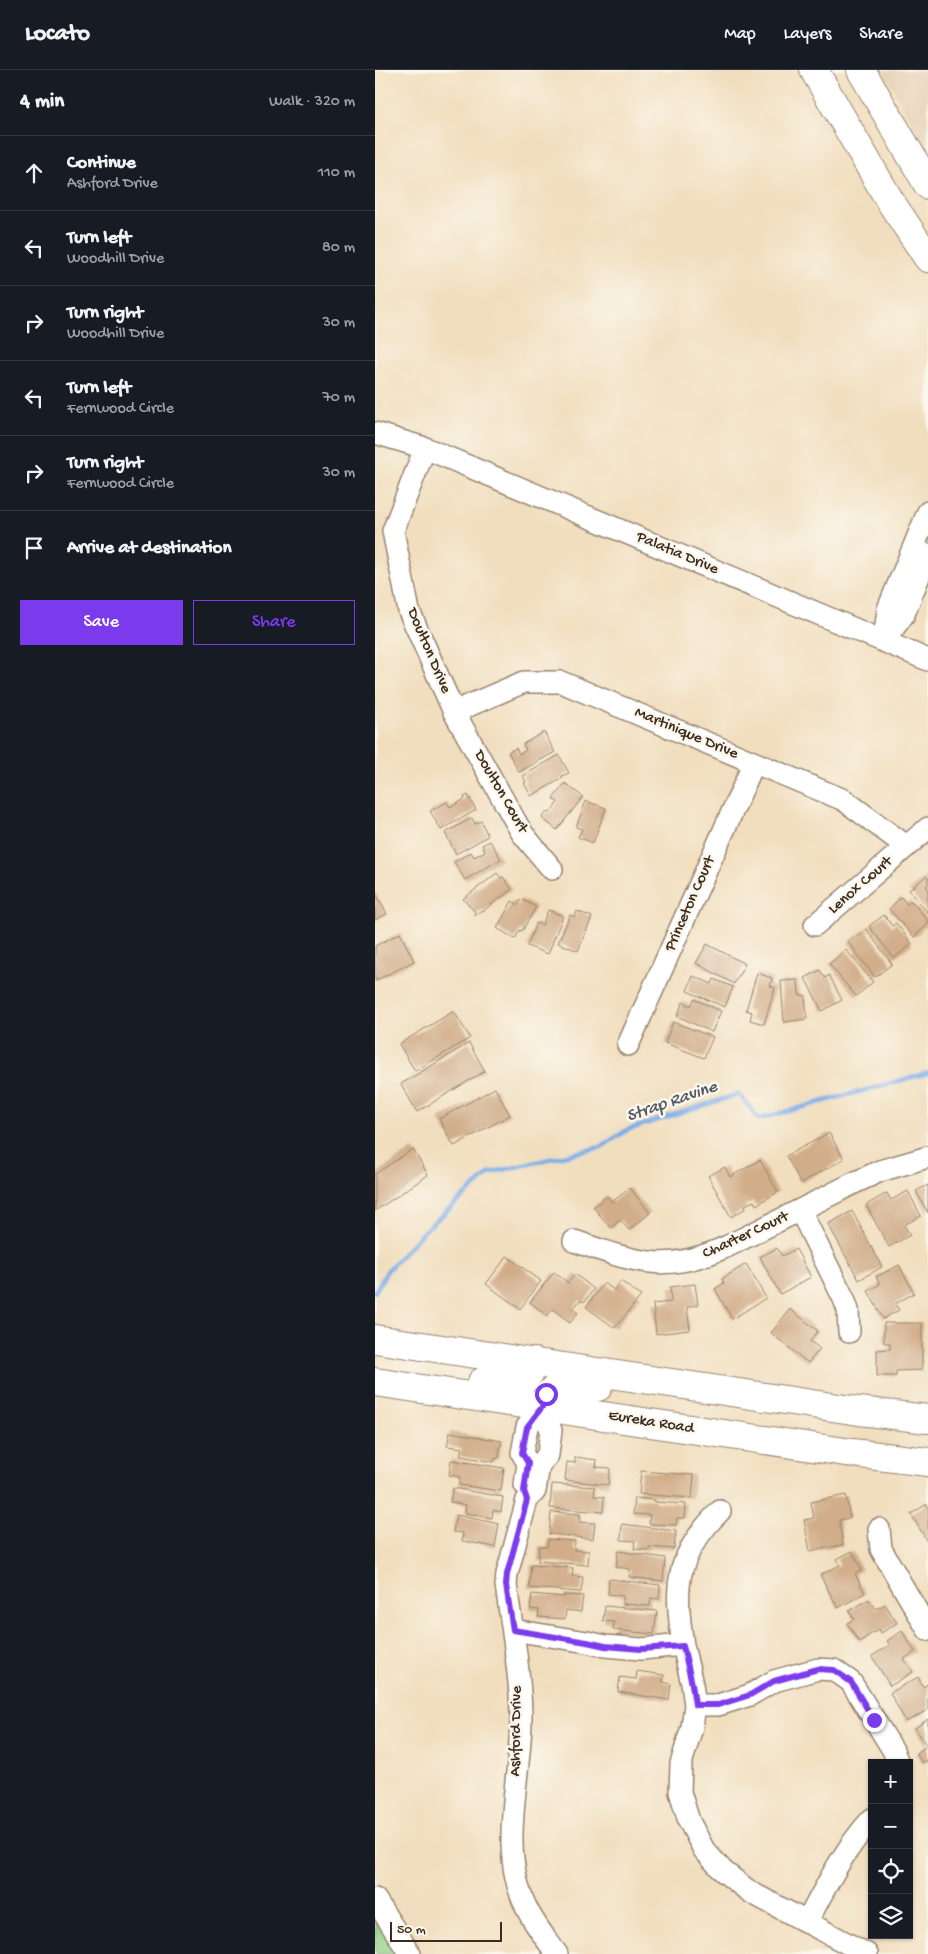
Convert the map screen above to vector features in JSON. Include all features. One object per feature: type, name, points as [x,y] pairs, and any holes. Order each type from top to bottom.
[{"type":"main road","points":[[814,70],[890,202],[928,258]]},
{"type":"main road","points":[[828,70],[843,85],[859,92],[874,93]]},
{"type":"main road","points":[[861,70],[922,176]]},
{"type":"main road","points":[[839,113],[853,114],[866,119],[922,176]]},
{"type":"main road","points":[[380,1340],[859,1411],[928,1419]]},
{"type":"main road","points":[[382,1383],[435,1377],[513,1385],[524,1381],[531,1374],[533,1362]]},
{"type":"main road","name":"Eureka Road","points":[[382,1383],[851,1454],[928,1462]]},
{"type":"main road","points":[[542,1407],[546,1394],[554,1388],[568,1384],[662,1394],[701,1387]]},
{"type":"street","name":"Palatia Drive","points":[[375,433],[425,448],[928,660]]},
{"type":"street","name":"Doulton Drive","points":[[425,448],[393,531],[409,611],[454,712]]},
{"type":"street","points":[[884,641],[888,610],[928,512]]},
{"type":"street","points":[[884,641],[904,614],[928,554]]},
{"type":"street","name":"Martinique Drive","points":[[454,712],[524,682],[561,682],[844,800],[906,846]]},
{"type":"street","name":"Doulton Court","points":[[454,712],[522,833],[552,870]]},
{"type":"street","name":"Princeton Court","points":[[628,1045],[754,763]]},
{"type":"street","points":[[906,846],[928,828]]},
{"type":"street","name":"Lenox Court","points":[[815,925],[906,846]]},
{"type":"street","name":"Charter Court","points":[[574,1241],[623,1258],[644,1263],[663,1264],[686,1261],[715,1252],[880,1171],[928,1157]]},
{"type":"street","points":[[801,1210],[844,1299],[848,1310],[849,1332]]},
{"type":"street","name":"Ashford Drive","points":[[542,1407],[551,1430],[548,1455],[533,1464],[524,1491],[527,1500],[507,1574],[506,1585],[513,1630],[521,1714],[513,1822],[513,1848],[516,1880],[525,1906],[541,1933],[557,1954]]},
{"type":"street","points":[[720,1511],[702,1530],[688,1551],[680,1571],[677,1592],[683,1646],[695,1705],[692,1727],[681,1764],[680,1792],[689,1821],[704,1850],[723,1871],[750,1892],[867,1954]]},
{"type":"street","points":[[879,1529],[881,1549],[928,1630]]},
{"type":"street","points":[[513,1630],[605,1646],[641,1649],[683,1646]]},
{"type":"street","points":[[695,1705],[718,1705],[750,1695],[774,1681],[818,1669],[834,1670],[851,1682],[893,1750],[896,1759]]},
{"type":"street","points":[[807,1922],[841,1859],[868,1823]]},
{"type":"street","points":[[375,1899],[410,1954]]},
{"type":"shaded area","points":[[883,70],[928,70],[928,150],[926,147]]},
{"type":"green space","points":[[375,1916],[399,1954],[375,1954]]},
{"type":"building","points":[[544,732],[555,752],[519,772],[508,752],[516,748],[519,754],[526,750],[523,744]]},
{"type":"building","points":[[559,755],[569,773],[531,796],[524,783],[526,782],[523,776]]},
{"type":"building","points":[[565,783],[583,797],[557,830],[542,818],[548,811],[550,813],[558,802],[553,799]]},
{"type":"building","points":[[468,795],[476,810],[441,830],[430,811],[447,802],[450,807],[465,799],[464,797]]},
{"type":"building","points":[[586,801],[606,808],[593,843],[578,837],[582,829],[576,827]]},
{"type":"building","points":[[472,818],[475,824],[481,821],[488,836],[456,854],[445,833]]},
{"type":"building","points":[[490,841],[501,859],[465,880],[454,862],[471,852],[474,857],[485,851],[482,845]]},
{"type":"building","points":[[497,873],[501,878],[503,877],[512,889],[475,915],[475,912],[463,899]]},
{"type":"building","points":[[926,876],[928,878],[926,886],[928,888],[928,913],[909,890]]},
{"type":"building","points":[[375,892],[387,914],[375,920]]},
{"type":"building","points":[[901,897],[907,904],[911,901],[928,920],[928,924],[914,937],[889,909]]},
{"type":"building","points":[[521,899],[536,907],[515,939],[497,928],[512,901],[518,905]]},
{"type":"building","points":[[548,910],[563,916],[548,954],[527,946],[536,923],[542,925]]},
{"type":"building","points":[[577,911],[592,917],[578,951],[558,943],[570,915],[575,917]]},
{"type":"building","points":[[884,915],[892,926],[896,923],[912,944],[894,958],[869,926]]},
{"type":"building","points":[[866,929],[892,964],[875,977],[848,942]]},
{"type":"building","points":[[400,933],[414,961],[375,981],[375,946]]},
{"type":"building","points":[[707,944],[745,964],[734,984],[696,963]]},
{"type":"building","points":[[846,950],[873,982],[856,996],[829,964]]},
{"type":"building","points":[[820,970],[825,978],[829,975],[842,1000],[822,1011],[805,978]]},
{"type":"building","points":[[757,973],[772,978],[770,986],[775,988],[764,1024],[750,1020],[752,1012],[746,1010]]},
{"type":"building","points":[[693,976],[712,984],[714,979],[733,987],[725,1007],[687,991]]},
{"type":"building","points":[[798,980],[799,995],[805,995],[807,1019],[784,1022],[781,981]]},
{"type":"building","points":[[694,999],[721,1011],[712,1032],[677,1016],[683,1002],[691,1006]]},
{"type":"building","points":[[454,1011],[470,1038],[415,1071],[399,1044]]},
{"type":"building","points":[[673,1022],[713,1037],[704,1058],[665,1043]]},
{"type":"building","points":[[469,1043],[485,1071],[417,1112],[401,1084]]},
{"type":"building","points":[[495,1088],[510,1115],[454,1146],[439,1119]]},
{"type":"building","points":[[829,1133],[844,1159],[801,1183],[786,1156]]},
{"type":"building","points":[[413,1149],[428,1175],[375,1211],[375,1174]]},
{"type":"building","points":[[760,1160],[778,1192],[756,1205],[754,1201],[745,1205],[746,1208],[731,1217],[708,1176],[725,1167],[730,1177]]},
{"type":"building","points":[[928,1185],[928,1213],[916,1191]]},
{"type":"building","points":[[630,1188],[650,1213],[629,1230],[620,1220],[611,1228],[593,1207],[607,1196],[612,1202]]},
{"type":"building","points":[[908,1191],[921,1216],[904,1225],[910,1235],[889,1247],[866,1205],[887,1193],[891,1200]]},
{"type":"building","points":[[852,1211],[882,1267],[859,1280],[828,1224]]},
{"type":"building","points":[[777,1248],[782,1256],[796,1249],[811,1277],[780,1294],[760,1257]]},
{"type":"building","points":[[507,1256],[541,1281],[520,1309],[486,1284]]},
{"type":"building","points":[[746,1264],[766,1298],[732,1319],[715,1289],[724,1283],[722,1279]]},
{"type":"building","points":[[899,1265],[914,1293],[895,1304],[899,1310],[883,1319],[868,1291],[880,1284],[876,1277]]},
{"type":"building","points":[[554,1272],[568,1283],[575,1274],[594,1289],[584,1302],[580,1300],[573,1309],[578,1313],[570,1323],[553,1309],[547,1316],[530,1302]]},
{"type":"building","points":[[621,1281],[641,1296],[615,1328],[586,1307],[604,1283],[614,1290]]},
{"type":"building","points":[[695,1284],[698,1305],[687,1307],[690,1330],[656,1334],[653,1304],[671,1302],[670,1287]]},
{"type":"building","points":[[790,1309],[818,1331],[810,1341],[820,1349],[808,1363],[771,1333]]},
{"type":"building","points":[[884,1323],[922,1323],[922,1370],[896,1371],[896,1376],[877,1376],[877,1350],[890,1349],[890,1343],[884,1343]]},
{"type":"building","points":[[450,1432],[502,1441],[498,1459],[495,1458],[494,1462],[460,1456],[462,1448],[447,1446]]},
{"type":"building","points":[[575,1457],[597,1460],[596,1467],[610,1468],[608,1485],[565,1480],[567,1462],[575,1463]]},
{"type":"building","points":[[451,1460],[504,1468],[501,1491],[459,1485],[460,1477],[449,1475]]},
{"type":"building","points":[[641,1471],[694,1475],[692,1498],[639,1494]]},
{"type":"building","points":[[552,1484],[595,1487],[594,1496],[604,1497],[603,1512],[550,1508]]},
{"type":"building","points":[[453,1488],[503,1497],[501,1512],[493,1510],[492,1518],[465,1513],[466,1505],[450,1502]]},
{"type":"building","points":[[846,1495],[850,1518],[839,1520],[843,1545],[810,1551],[804,1520],[814,1518],[811,1502]]},
{"type":"building","points":[[635,1498],[655,1500],[655,1502],[686,1504],[685,1518],[677,1518],[676,1525],[649,1524],[650,1515],[633,1514]]},
{"type":"building","points":[[927,1504],[928,1506],[928,1543],[911,1514]]},
{"type":"building","points":[[551,1512],[580,1514],[580,1522],[595,1523],[593,1539],[549,1534]]},
{"type":"building","points":[[456,1515],[499,1524],[495,1547],[462,1541],[463,1533],[453,1532]]},
{"type":"building","points":[[622,1524],[676,1531],[674,1549],[649,1547],[649,1550],[634,1549],[635,1541],[621,1540]]},
{"type":"building","points":[[548,1539],[575,1541],[574,1550],[589,1551],[588,1565],[538,1561],[539,1546],[547,1547]]},
{"type":"building","points":[[618,1551],[665,1558],[663,1581],[629,1577],[630,1569],[616,1567]]},
{"type":"building","points":[[852,1551],[862,1570],[855,1574],[865,1593],[838,1608],[820,1575],[840,1565],[837,1559]]},
{"type":"building","points":[[531,1565],[573,1568],[572,1576],[583,1577],[581,1592],[529,1588]]},
{"type":"building","points":[[609,1579],[660,1585],[659,1599],[651,1598],[650,1606],[623,1604],[623,1596],[608,1594]]},
{"type":"building","points":[[532,1594],[564,1597],[564,1595],[583,1596],[581,1612],[566,1610],[565,1619],[538,1617],[539,1610],[530,1609]]},
{"type":"building","points":[[869,1599],[876,1609],[885,1604],[897,1623],[881,1633],[879,1629],[859,1642],[847,1623],[854,1619],[849,1611]]},
{"type":"building","points":[[605,1606],[657,1611],[654,1634],[613,1630],[614,1622],[603,1621]]},
{"type":"building","points":[[902,1631],[915,1652],[904,1659],[913,1672],[890,1686],[872,1656],[890,1645],[887,1641]]},
{"type":"building","points":[[637,1671],[664,1675],[663,1682],[671,1684],[669,1700],[618,1692],[620,1677],[636,1679]]},
{"type":"building","points":[[918,1677],[923,1687],[928,1684],[928,1710],[906,1722],[890,1693]]},
{"type":"building","points":[[928,1719],[928,1760],[922,1763],[916,1753],[927,1746],[915,1728]]},
{"type":"waterway","name":"Strap Ravine","points":[[375,1292],[387,1271],[424,1231],[490,1173],[601,1147],[627,1130],[739,1094],[759,1119],[928,1073]]},
{"type":"route","points":[[546,1394],[542,1407],[527,1427],[522,1453],[528,1463],[524,1491],[527,1500],[521,1526],[511,1553],[506,1585],[513,1630],[605,1646],[641,1649],[683,1646],[695,1705],[718,1705],[750,1695],[774,1681],[818,1669],[834,1670],[851,1682],[874,1720]]}]
